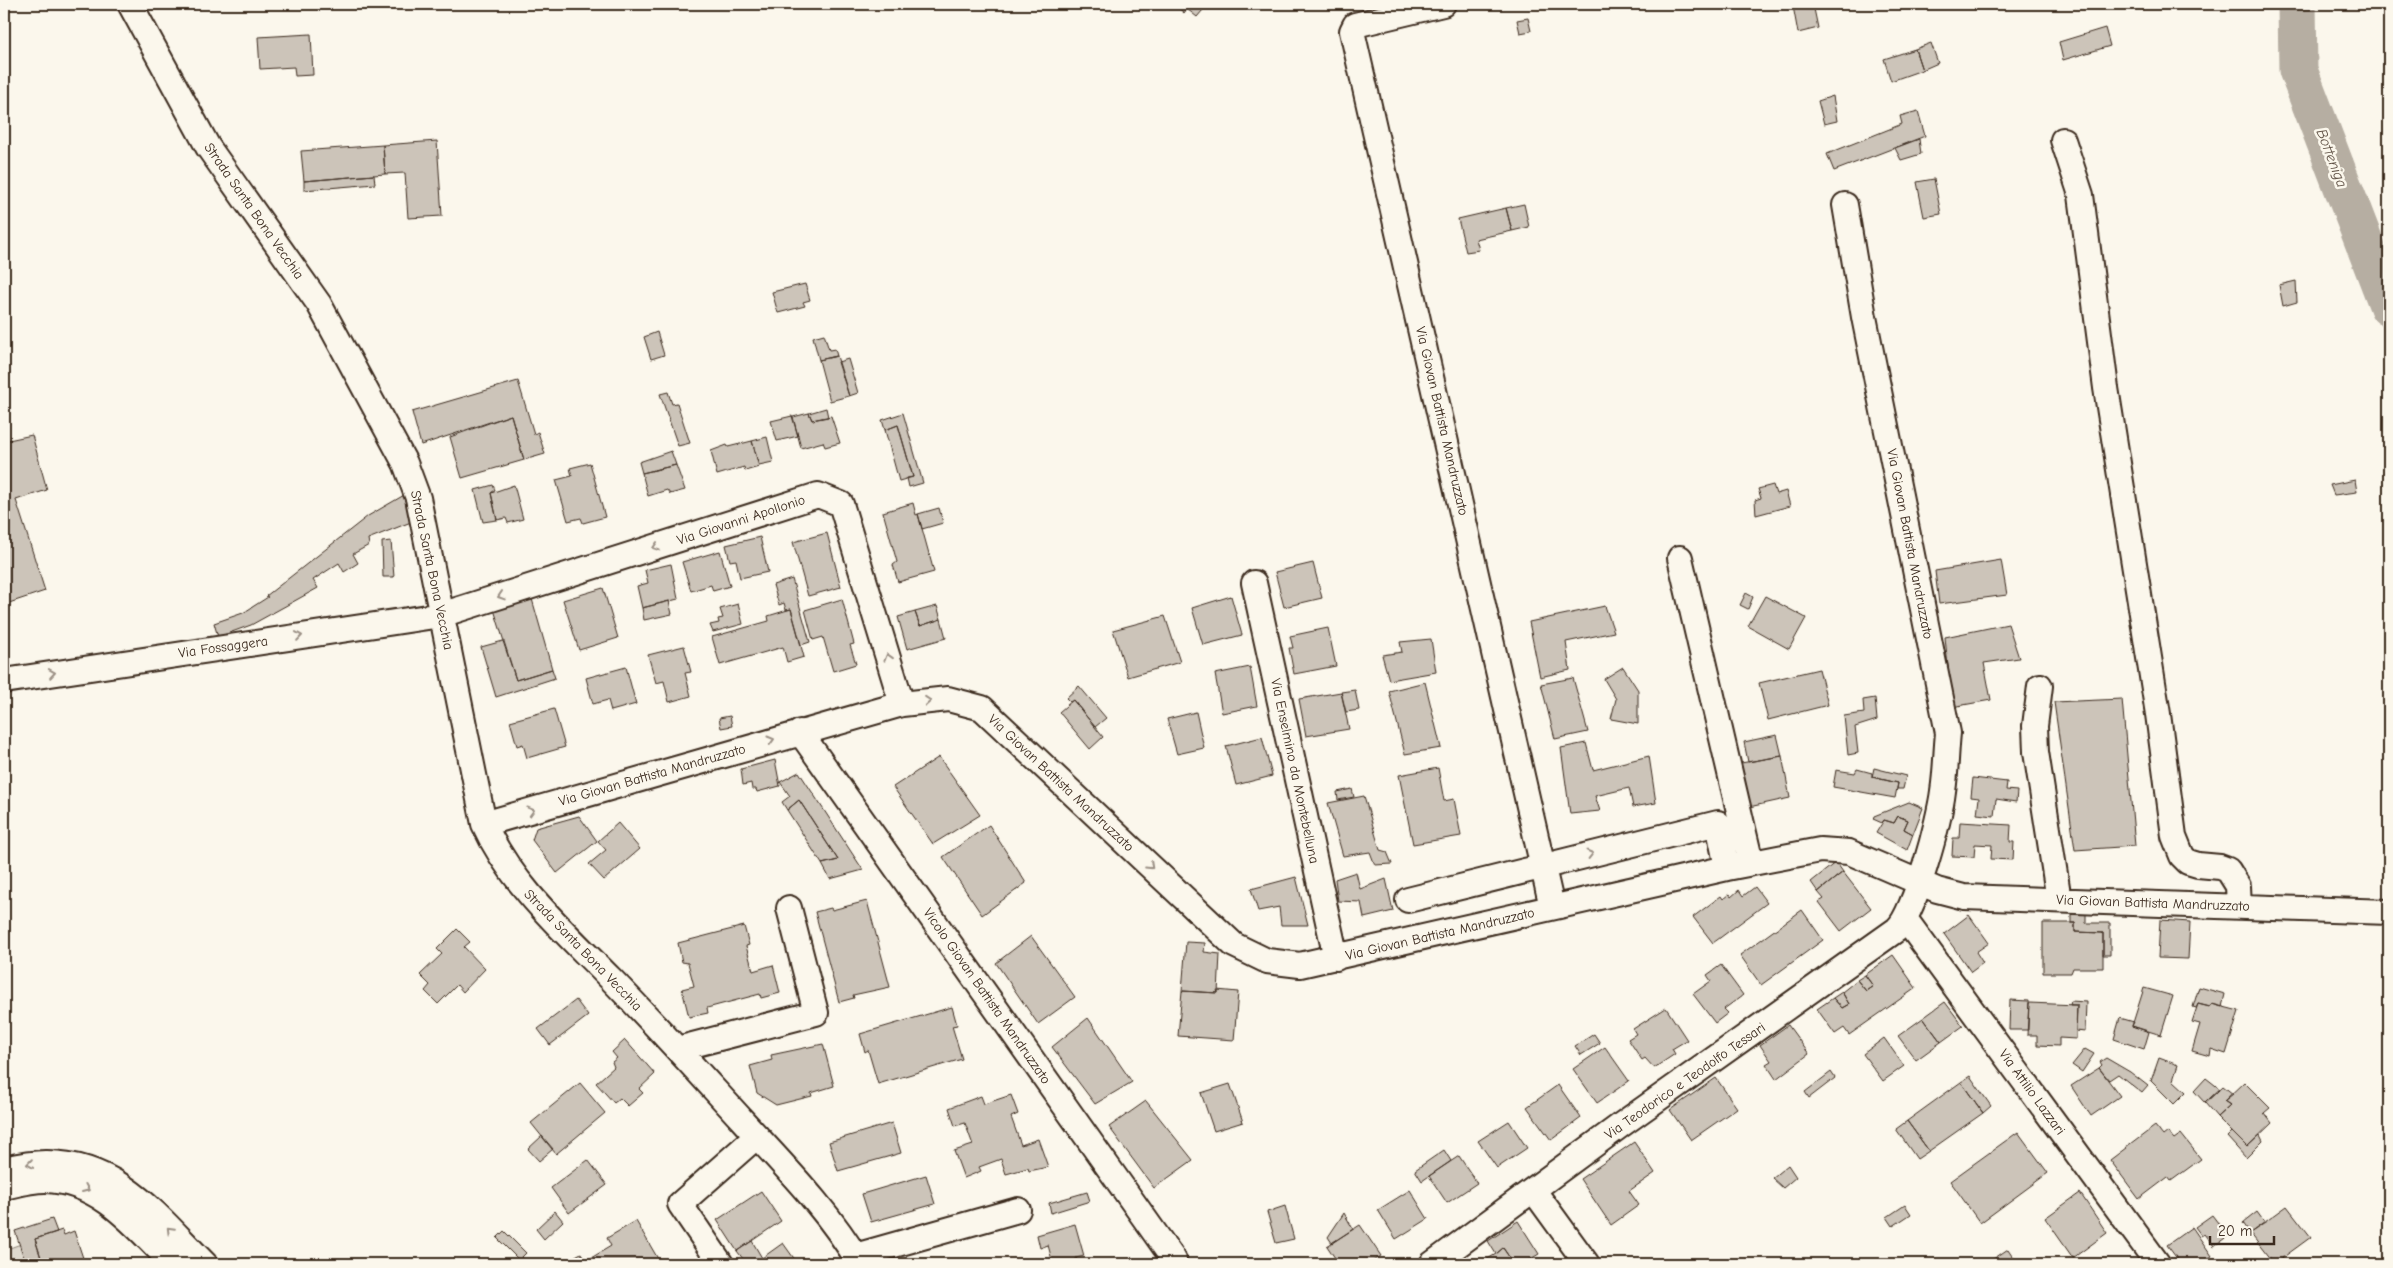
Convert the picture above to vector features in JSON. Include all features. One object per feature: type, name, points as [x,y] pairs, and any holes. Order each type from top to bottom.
[{"type":"street","name":"Strada Santa Bona Vecchia","points":[[130,4],[208,147],[319,304],[406,463],[418,498],[484,824],[504,862],[522,887],[677,1049],[757,1136],[805,1190],[858,1260],[1018,1210]]},
{"type":"street","name":"Via Giovan Battista Mandruzzato","points":[[1443,4],[1353,14],[1352,31],[1552,907]]},
{"type":"street","points":[[2063,140],[2081,195],[2106,388],[2158,714],[2174,836],[2182,856],[2188,862],[2198,866],[2220,867],[2228,870],[2238,886],[2239,906]]},
{"type":"street","name":"Via Giovan Battista Mandruzzato","points":[[1845,205],[1864,317],[1948,733],[1943,792],[1920,883]]},
{"type":"street","name":"Via Giovanni Apollonio","points":[[442,615],[818,495],[841,504],[902,704]]},
{"type":"street","points":[[1680,558],[1751,863]]},
{"type":"street","name":"Via Enselmino da Montebelluna","points":[[1254,583],[1336,958]]},
{"type":"street","name":"Via Fossaggera","points":[[4,681],[442,615]]},
{"type":"street","points":[[2040,686],[2035,726],[2036,752],[2059,900]]},
{"type":"street","name":"Via Giovan Battista Mandruzzato","points":[[484,824],[902,704],[948,700],[982,708],[1234,945],[1266,961],[1300,965],[1336,958],[1552,907],[1727,868],[1820,850],[1849,852],[1937,890],[1964,896],[2389,912]]},
{"type":"street","name":"Vicolo Giovan Battista Mandruzzato","points":[[800,732],[1174,1260]]},
{"type":"street","points":[[1408,900],[1718,823],[1727,868]]},
{"type":"street","name":"Via Teodorico e Teodolfo Tessari","points":[[1432,1264],[1534,1191],[1621,1125],[1896,930],[1906,920],[1920,883]]},
{"type":"street","points":[[677,1049],[816,1013],[789,908]]},
{"type":"street","name":"Via Attilio Lazzari","points":[[1906,920],[2158,1264]]},
{"type":"street","points":[[721,1264],[680,1204],[757,1136]]},
{"type":"street","points":[[4,1169],[44,1162],[62,1163],[79,1166],[114,1180],[139,1198],[205,1264]]},
{"type":"street","points":[[4,1187],[44,1180],[82,1187],[100,1196],[117,1208],[173,1264]]},
{"type":"street","points":[[1534,1191],[1587,1264]]},
{"type":"shaded area","points":[[21,1244],[28,1264],[4,1264],[4,1250]]},
{"type":"building","points":[[1174,4],[1208,4],[1197,17],[1187,9],[1184,13]]},
{"type":"building","points":[[1813,4],[1818,28],[1798,33],[1793,6]]},
{"type":"building","points":[[1528,18],[1531,31],[1520,33],[1517,20]]},
{"type":"building","points":[[2105,28],[2110,46],[2063,60],[2059,42]]},
{"type":"building","points":[[311,34],[313,75],[295,76],[294,67],[260,69],[258,37]]},
{"type":"building","points":[[1931,43],[1938,63],[1922,70],[1915,49]]},
{"type":"building","points":[[1915,49],[1922,70],[1891,81],[1884,59]]},
{"type":"building","points":[[1833,96],[1837,121],[1824,124],[1818,101]]},
{"type":"building","points":[[1918,111],[1925,136],[1834,171],[1827,154],[1902,124],[1900,116]]},
{"type":"building","points":[[1919,139],[1921,154],[1901,160],[1895,148]]},
{"type":"building","points":[[437,141],[442,216],[408,218],[405,173],[385,174],[383,145]]},
{"type":"building","points":[[383,145],[385,174],[304,181],[301,151]]},
{"type":"building","points":[[374,175],[375,184],[304,190],[304,181]]},
{"type":"building","points":[[1934,179],[1941,214],[1924,217],[1917,182]]},
{"type":"building","points":[[1524,204],[1529,227],[1512,231],[1506,208]]},
{"type":"building","points":[[1506,208],[1512,231],[1476,239],[1479,250],[1466,252],[1458,219]]},
{"type":"building","points":[[2296,281],[2297,302],[2283,306],[2279,285]]},
{"type":"building","points":[[805,284],[810,300],[803,302],[805,306],[778,313],[772,292]]},
{"type":"building","points":[[657,332],[664,355],[651,359],[644,337]]},
{"type":"building","points":[[824,334],[829,350],[835,349],[837,356],[819,360],[813,337]]},
{"type":"building","points":[[837,356],[849,396],[830,401],[819,360]]},
{"type":"building","points":[[848,359],[858,393],[849,396],[838,362]]},
{"type":"building","points":[[518,381],[534,434],[538,432],[545,454],[524,460],[511,415],[421,445],[412,412]]},
{"type":"building","points":[[668,392],[672,404],[677,403],[690,443],[678,446],[660,394]]},
{"type":"building","points":[[826,408],[828,417],[812,420],[809,413]]},
{"type":"building","points":[[809,413],[812,420],[831,416],[840,443],[825,447],[823,442],[801,448],[793,417]]},
{"type":"building","points":[[903,413],[923,483],[909,487],[907,478],[913,477],[898,425],[885,430],[882,420]]},
{"type":"building","points":[[511,415],[524,460],[462,478],[450,437]]},
{"type":"building","points":[[792,416],[798,436],[777,441],[771,421]]},
{"type":"building","points":[[898,425],[913,477],[899,481],[885,430]]},
{"type":"building","points":[[32,435],[47,490],[16,500],[45,591],[6,604],[4,598],[4,441]]},
{"type":"building","points":[[767,437],[773,462],[759,465],[752,441]]},
{"type":"building","points":[[752,441],[759,467],[745,471],[744,467],[717,475],[711,451],[727,445],[728,447]]},
{"type":"building","points":[[671,451],[676,465],[642,473],[639,462]]},
{"type":"building","points":[[590,463],[605,517],[583,523],[581,518],[568,521],[556,480],[572,476],[570,468]]},
{"type":"building","points":[[676,465],[685,490],[670,494],[667,490],[648,496],[642,473]]},
{"type":"building","points":[[2355,480],[2357,492],[2334,495],[2330,485]]},
{"type":"building","points":[[493,485],[495,490],[491,493],[497,520],[483,522],[475,490]]},
{"type":"building","points":[[514,485],[523,519],[508,523],[506,518],[497,520],[491,493]]},
{"type":"building","points":[[1773,485],[1776,494],[1786,491],[1790,506],[1756,515],[1755,500],[1761,498],[1758,489]]},
{"type":"building","points":[[406,494],[411,522],[368,539],[369,545],[353,554],[358,563],[344,572],[339,563],[313,580],[318,588],[251,625],[218,637],[214,623],[243,613],[268,597],[266,596],[368,516]]},
{"type":"building","points":[[913,503],[916,515],[918,514],[934,572],[898,582],[893,565],[897,562],[883,512]]},
{"type":"building","points":[[939,508],[943,523],[922,529],[918,514]]},
{"type":"building","points":[[827,533],[841,587],[808,596],[793,542]]},
{"type":"building","points":[[760,537],[768,572],[740,578],[736,560],[730,561],[726,545]]},
{"type":"building","points":[[391,541],[394,577],[383,577],[382,542]]},
{"type":"building","points":[[720,551],[730,586],[713,591],[711,585],[691,591],[682,562]]},
{"type":"building","points":[[2001,560],[2007,595],[1939,604],[1935,571]]},
{"type":"building","points":[[1313,563],[1322,598],[1284,607],[1275,572]]},
{"type":"building","points":[[671,564],[678,599],[642,608],[637,586],[648,583],[645,570]]},
{"type":"building","points":[[792,579],[810,642],[801,645],[791,609],[786,610],[784,603],[779,605],[773,585]]},
{"type":"building","points":[[603,588],[618,638],[579,650],[563,600]]},
{"type":"building","points":[[530,592],[552,669],[516,680],[492,603]]},
{"type":"building","points":[[1746,593],[1753,597],[1748,609],[1740,605]]},
{"type":"building","points":[[1231,596],[1242,635],[1203,645],[1192,608]]},
{"type":"building","points":[[1765,596],[1806,618],[1789,649],[1748,626]]},
{"type":"building","points":[[842,599],[854,644],[850,645],[856,664],[833,671],[823,637],[813,640],[805,610]]},
{"type":"building","points":[[669,601],[672,614],[644,620],[642,608]]},
{"type":"building","points":[[738,604],[743,624],[713,632],[710,625],[719,623],[718,619],[723,618],[720,609]]},
{"type":"building","points":[[937,606],[941,619],[920,626],[915,612]]},
{"type":"building","points":[[1605,606],[1614,632],[1566,642],[1570,670],[1540,677],[1529,622]]},
{"type":"building","points":[[791,609],[804,657],[787,662],[783,647],[720,665],[712,637],[769,621],[768,616]]},
{"type":"building","points":[[915,612],[920,626],[941,619],[946,638],[907,649],[898,617]]},
{"type":"building","points":[[1165,616],[1180,662],[1128,677],[1113,630]]},
{"type":"building","points":[[2008,624],[2019,658],[1984,663],[1991,700],[1952,707],[1945,637]]},
{"type":"building","points":[[1328,628],[1336,666],[1294,674],[1289,648],[1293,648],[1290,636]]},
{"type":"building","points":[[1431,639],[1436,672],[1389,680],[1382,655],[1402,652],[1400,642]]},
{"type":"building","points":[[503,641],[516,680],[552,669],[555,678],[496,697],[481,647]]},
{"type":"building","points":[[684,646],[691,672],[685,673],[691,696],[669,702],[664,681],[656,683],[648,655]]},
{"type":"building","points":[[626,667],[636,704],[611,711],[608,700],[593,704],[586,678]]},
{"type":"building","points":[[1250,667],[1257,706],[1222,713],[1215,674]]},
{"type":"building","points":[[1623,667],[1638,690],[1638,724],[1611,719],[1616,699],[1604,679]]},
{"type":"building","points":[[1819,669],[1828,705],[1768,720],[1759,683]]},
{"type":"building","points":[[1573,678],[1588,732],[1555,739],[1541,684]]},
{"type":"building","points":[[1425,682],[1441,748],[1405,754],[1389,691]]},
{"type":"building","points":[[1079,686],[1106,718],[1095,727],[1073,700],[1070,702],[1066,698]]},
{"type":"building","points":[[1355,690],[1359,710],[1346,712],[1341,692]]},
{"type":"building","points":[[1341,692],[1349,729],[1306,736],[1299,699]]},
{"type":"building","points":[[1875,698],[1877,720],[1855,727],[1858,753],[1848,755],[1844,716],[1864,713],[1863,700]]},
{"type":"building","points":[[2122,699],[2135,846],[2075,850],[2054,702]]},
{"type":"building","points":[[1073,700],[1103,737],[1090,749],[1059,712]]},
{"type":"building","points":[[554,709],[565,747],[527,758],[523,744],[517,746],[510,721]]},
{"type":"building","points":[[1196,712],[1204,748],[1177,754],[1167,719]]},
{"type":"building","points":[[730,716],[732,726],[721,728],[719,718]]},
{"type":"building","points":[[1777,735],[1782,756],[1748,762],[1744,742]]},
{"type":"building","points":[[1262,737],[1272,776],[1236,785],[1226,746]]},
{"type":"building","points":[[1586,743],[1593,770],[1649,756],[1656,803],[1633,807],[1629,788],[1595,796],[1600,811],[1570,814],[1561,748]]},
{"type":"building","points":[[1782,756],[1790,798],[1749,807],[1741,763]]},
{"type":"building","points":[[939,757],[980,815],[933,844],[893,787]]},
{"type":"building","points":[[775,760],[780,786],[757,792],[756,789],[752,789],[751,783],[743,785],[741,769]]},
{"type":"building","points":[[1438,768],[1444,801],[1454,799],[1461,836],[1413,844],[1399,775]]},
{"type":"building","points":[[1874,768],[1906,776],[1903,789],[1897,789],[1898,783],[1872,777]]},
{"type":"building","points":[[1857,769],[1872,773],[1872,777],[1898,783],[1895,798],[1833,787],[1836,770],[1855,773]]},
{"type":"building","points":[[799,772],[863,870],[830,879],[822,864],[838,860],[799,800],[787,810],[782,802],[790,796],[780,782]]},
{"type":"building","points":[[1973,778],[2007,782],[2006,790],[2017,791],[2016,802],[1996,799],[1994,816],[1977,814],[1979,798],[1971,797]]},
{"type":"building","points":[[1352,789],[1354,797],[1338,800],[1337,792]]},
{"type":"building","points":[[1364,796],[1380,850],[1387,852],[1392,864],[1375,865],[1370,852],[1343,856],[1328,803]]},
{"type":"building","points":[[799,800],[838,860],[822,864],[787,810]]},
{"type":"building","points":[[1909,802],[1923,808],[1913,834],[1904,829],[1908,820],[1898,816],[1894,823],[1884,820],[1882,823],[1873,819],[1874,816]]},
{"type":"building","points":[[579,816],[597,841],[557,873],[532,840],[536,828]]},
{"type":"building","points":[[1898,816],[1908,820],[1904,829],[1913,834],[1907,850],[1876,833],[1884,820],[1894,823]]},
{"type":"building","points":[[1960,822],[2011,825],[2010,842],[2014,842],[2013,860],[1991,859],[1992,845],[1975,844],[1974,857],[1952,856],[1953,838],[1959,838]]},
{"type":"building","points":[[618,823],[640,849],[604,880],[589,864],[606,850],[598,841]]},
{"type":"building","points":[[989,825],[1026,883],[982,915],[943,857]]},
{"type":"building","points":[[1836,862],[1843,872],[1818,892],[1811,882]]},
{"type":"building","points":[[1356,872],[1360,889],[1386,879],[1393,911],[1364,918],[1361,902],[1338,901],[1335,879]]},
{"type":"building","points":[[1843,872],[1871,908],[1841,931],[1819,902],[1824,899],[1818,892]]},
{"type":"building","points":[[1296,877],[1308,925],[1281,925],[1279,907],[1258,911],[1251,889]]},
{"type":"building","points":[[1755,887],[1767,903],[1713,943],[1693,917],[1721,896],[1723,899],[1729,894],[1731,897],[1739,890],[1743,896]]},
{"type":"building","points":[[867,901],[890,987],[853,995],[854,998],[839,1002],[815,912],[831,908],[832,910]]},
{"type":"building","points":[[1802,910],[1823,940],[1761,985],[1740,955]]},
{"type":"building","points":[[2086,913],[2086,923],[2110,923],[2110,955],[2103,955],[2103,933],[2075,932],[2075,923],[2071,923],[2071,914]]},
{"type":"building","points":[[1969,915],[1989,943],[1976,952],[1983,963],[1971,972],[1944,934]]},
{"type":"building","points":[[2160,920],[2190,922],[2188,959],[2158,958]]},
{"type":"building","points":[[2043,923],[2075,923],[2075,932],[2103,933],[2103,968],[2073,968],[2071,973],[2043,973]]},
{"type":"building","points":[[744,926],[749,945],[746,946],[753,971],[773,965],[780,993],[761,998],[760,994],[707,1008],[708,1013],[689,1017],[682,989],[694,986],[688,963],[682,962],[678,943]]},
{"type":"building","points":[[457,929],[470,942],[464,947],[485,969],[463,992],[457,985],[438,1004],[425,991],[430,985],[420,975],[442,954],[437,949]]},
{"type":"building","points":[[1031,936],[1075,997],[1038,1024],[996,963]]},
{"type":"building","points":[[1186,942],[1205,943],[1204,952],[1220,954],[1218,993],[1182,991]]},
{"type":"building","points":[[1893,955],[1916,988],[1849,1035],[1844,1028],[1835,1034],[1817,1009],[1833,998],[1842,1008],[1849,1004],[1842,992],[1857,980],[1866,991],[1873,986],[1865,975]]},
{"type":"building","points":[[1721,965],[1743,995],[1724,1009],[1728,1013],[1715,1023],[1693,994],[1711,981],[1707,975]]},
{"type":"building","points":[[1865,975],[1873,986],[1866,991],[1857,980]]},
{"type":"building","points":[[2199,987],[2225,994],[2222,1007],[2212,1004],[2210,1007],[2198,1004],[2196,1008],[2193,1007]]},
{"type":"building","points":[[2144,988],[2173,996],[2161,1035],[2132,1026]]},
{"type":"building","points":[[1217,990],[1238,992],[1234,1040],[1178,1036],[1182,991],[1218,993]]},
{"type":"building","points":[[1842,992],[1849,1004],[1842,1008],[1833,998]]},
{"type":"building","points":[[576,1000],[588,1016],[550,1045],[538,1029]]},
{"type":"building","points":[[2010,1000],[2029,1001],[2028,1030],[2009,1030]]},
{"type":"building","points":[[2071,1001],[2086,1002],[2085,1032],[2076,1031],[2077,1005],[2070,1005]]},
{"type":"building","points":[[1945,1002],[1963,1026],[1941,1042],[1923,1018]]},
{"type":"building","points":[[2029,1003],[2077,1005],[2076,1039],[2059,1038],[2059,1046],[2037,1045],[2037,1035],[2027,1035]]},
{"type":"building","points":[[2198,1004],[2210,1007],[2212,1004],[2239,1011],[2226,1054],[2211,1049],[2210,1056],[2192,1051],[2200,1024],[2192,1022]]},
{"type":"building","points":[[952,1007],[957,1025],[952,1026],[962,1059],[878,1084],[868,1050],[865,1052],[860,1034]]},
{"type":"building","points":[[1666,1008],[1687,1040],[1672,1049],[1675,1054],[1654,1068],[1645,1058],[1642,1060],[1628,1039],[1636,1034],[1633,1029]]},
{"type":"building","points":[[1088,1018],[1132,1082],[1095,1104],[1052,1047]]},
{"type":"building","points":[[1923,1018],[1941,1042],[1916,1060],[1898,1036]]},
{"type":"building","points":[[2120,1018],[2134,1022],[2132,1026],[2149,1032],[2144,1049],[2114,1039]]},
{"type":"building","points":[[1788,1025],[1809,1054],[1776,1079],[1766,1064],[1771,1061],[1760,1045]]},
{"type":"building","points":[[1594,1034],[1600,1043],[1581,1055],[1575,1046]]},
{"type":"building","points":[[1884,1038],[1904,1066],[1883,1081],[1863,1054]]},
{"type":"building","points":[[625,1040],[655,1074],[639,1089],[643,1093],[628,1106],[620,1098],[614,1103],[596,1083],[614,1067],[612,1062],[617,1058],[612,1052]]},
{"type":"building","points":[[823,1044],[834,1086],[811,1093],[812,1096],[776,1105],[757,1093],[750,1066],[772,1060],[771,1055]]},
{"type":"building","points":[[1605,1047],[1629,1081],[1597,1103],[1573,1069]]},
{"type":"building","points":[[2085,1049],[2094,1054],[2082,1072],[2072,1065]]},
{"type":"building","points":[[2106,1058],[2130,1072],[2148,1086],[2142,1093],[2118,1074],[2109,1080],[2099,1068],[2102,1065],[2100,1062]]},
{"type":"building","points":[[2159,1058],[2178,1065],[2173,1080],[2186,1092],[2174,1104],[2151,1081]]},
{"type":"building","points":[[2099,1068],[2120,1096],[2091,1116],[2071,1086]]},
{"type":"building","points":[[1831,1072],[1835,1078],[1809,1098],[1805,1092]]},
{"type":"building","points":[[1970,1076],[1991,1106],[1983,1113],[1961,1082]]},
{"type":"building","points":[[1716,1078],[1737,1108],[1691,1140],[1670,1110]]},
{"type":"building","points":[[2206,1078],[2220,1089],[2205,1103],[2194,1091]]},
{"type":"building","points":[[1961,1082],[1983,1113],[1929,1151],[1907,1121]]},
{"type":"building","points":[[2244,1082],[2270,1108],[2264,1113],[2272,1123],[2247,1147],[2217,1117],[2230,1105],[2224,1101]]},
{"type":"building","points":[[580,1083],[605,1113],[556,1154],[531,1123]]},
{"type":"building","points":[[1230,1084],[1243,1122],[1214,1131],[1201,1093]]},
{"type":"building","points":[[1558,1085],[1581,1118],[1551,1140],[1527,1107]]},
{"type":"building","points":[[2223,1086],[2233,1094],[2224,1101],[2230,1105],[2217,1117],[2205,1103]]},
{"type":"building","points":[[1011,1095],[1018,1114],[1011,1117],[1021,1145],[1038,1139],[1048,1167],[1029,1171],[1028,1168],[1006,1174],[1001,1159],[979,1167],[981,1171],[964,1178],[954,1151],[973,1145],[965,1123],[955,1126],[949,1108],[981,1096],[984,1104]]},
{"type":"building","points":[[1146,1101],[1193,1160],[1154,1188],[1109,1127]]},
{"type":"building","points":[[1509,1121],[1527,1148],[1497,1168],[1478,1141]]},
{"type":"building","points":[[1907,1121],[1929,1151],[1917,1159],[1896,1129]]},
{"type":"building","points":[[892,1123],[901,1153],[838,1171],[829,1142]]},
{"type":"building","points":[[2155,1126],[2163,1136],[2168,1132],[2174,1139],[2181,1134],[2201,1159],[2171,1181],[2168,1177],[2139,1199],[2110,1160]]},
{"type":"building","points":[[2018,1132],[2048,1173],[1980,1223],[1950,1181]]},
{"type":"building","points":[[2232,1132],[2247,1147],[2260,1135],[2263,1141],[2246,1158],[2227,1137]]},
{"type":"building","points":[[542,1136],[553,1149],[539,1161],[528,1149]]},
{"type":"building","points":[[1634,1142],[1655,1173],[1629,1191],[1639,1205],[1611,1225],[1580,1179]]},
{"type":"building","points":[[1444,1150],[1451,1161],[1422,1181],[1415,1170]]},
{"type":"building","points":[[1459,1156],[1477,1183],[1447,1203],[1429,1176]]},
{"type":"building","points":[[588,1160],[607,1185],[569,1213],[551,1188]]},
{"type":"building","points":[[1788,1165],[1796,1177],[1783,1188],[1772,1178]]},
{"type":"building","points":[[926,1175],[935,1204],[871,1222],[862,1194]]},
{"type":"building","points":[[1410,1190],[1428,1219],[1396,1239],[1378,1210]]},
{"type":"building","points":[[761,1191],[781,1221],[737,1251],[717,1220]]},
{"type":"building","points":[[1087,1192],[1090,1201],[1051,1213],[1049,1203]]},
{"type":"building","points":[[2080,1193],[2107,1233],[2073,1258],[2045,1218]]},
{"type":"building","points":[[1905,1205],[1911,1214],[1893,1226],[1887,1217]]},
{"type":"building","points":[[1285,1206],[1294,1239],[1276,1243],[1267,1212]]},
{"type":"building","points":[[2287,1206],[2311,1237],[2274,1264],[2250,1233]]},
{"type":"building","points":[[555,1211],[563,1221],[544,1239],[536,1229]]},
{"type":"building","points":[[2257,1212],[2265,1223],[2250,1233],[2243,1223]]},
{"type":"building","points":[[1344,1213],[1353,1229],[1332,1243],[1328,1237]]},
{"type":"building","points":[[2212,1215],[2228,1236],[2214,1246],[2204,1233],[2201,1235],[2195,1227]]},
{"type":"building","points":[[52,1219],[57,1232],[35,1239],[42,1261],[26,1264],[15,1231]]},
{"type":"building","points":[[636,1221],[661,1264],[561,1264],[581,1253],[586,1261],[611,1246],[607,1238]]},
{"type":"building","points":[[1518,1221],[1539,1254],[1522,1264],[1514,1264],[1503,1248],[1496,1254],[1488,1241]]},
{"type":"building","points":[[1075,1224],[1084,1256],[1076,1258],[1077,1264],[1053,1264],[1048,1245],[1040,1248],[1037,1235]]},
{"type":"building","points":[[1360,1225],[1381,1256],[1369,1264],[1339,1264],[1327,1246]]},
{"type":"building","points":[[2192,1227],[2212,1256],[2200,1264],[2181,1264],[2167,1245]]},
{"type":"building","points":[[62,1230],[64,1235],[74,1231],[85,1264],[43,1264],[35,1239]]},
{"type":"building","points":[[504,1231],[526,1253],[519,1260],[497,1238]]},
{"type":"building","points":[[752,1241],[762,1258],[753,1264],[747,1264],[737,1251]]},
{"type":"building","points":[[783,1243],[798,1264],[753,1264],[762,1258]]},
{"type":"building","points":[[1503,1248],[1514,1264],[1479,1264],[1496,1254]]},
{"type":"building","points":[[2008,1249],[2018,1264],[1986,1264]]},
{"type":"waterway","name":"Botteniga","points":[[2297,4],[2298,70],[2389,307]]}]
